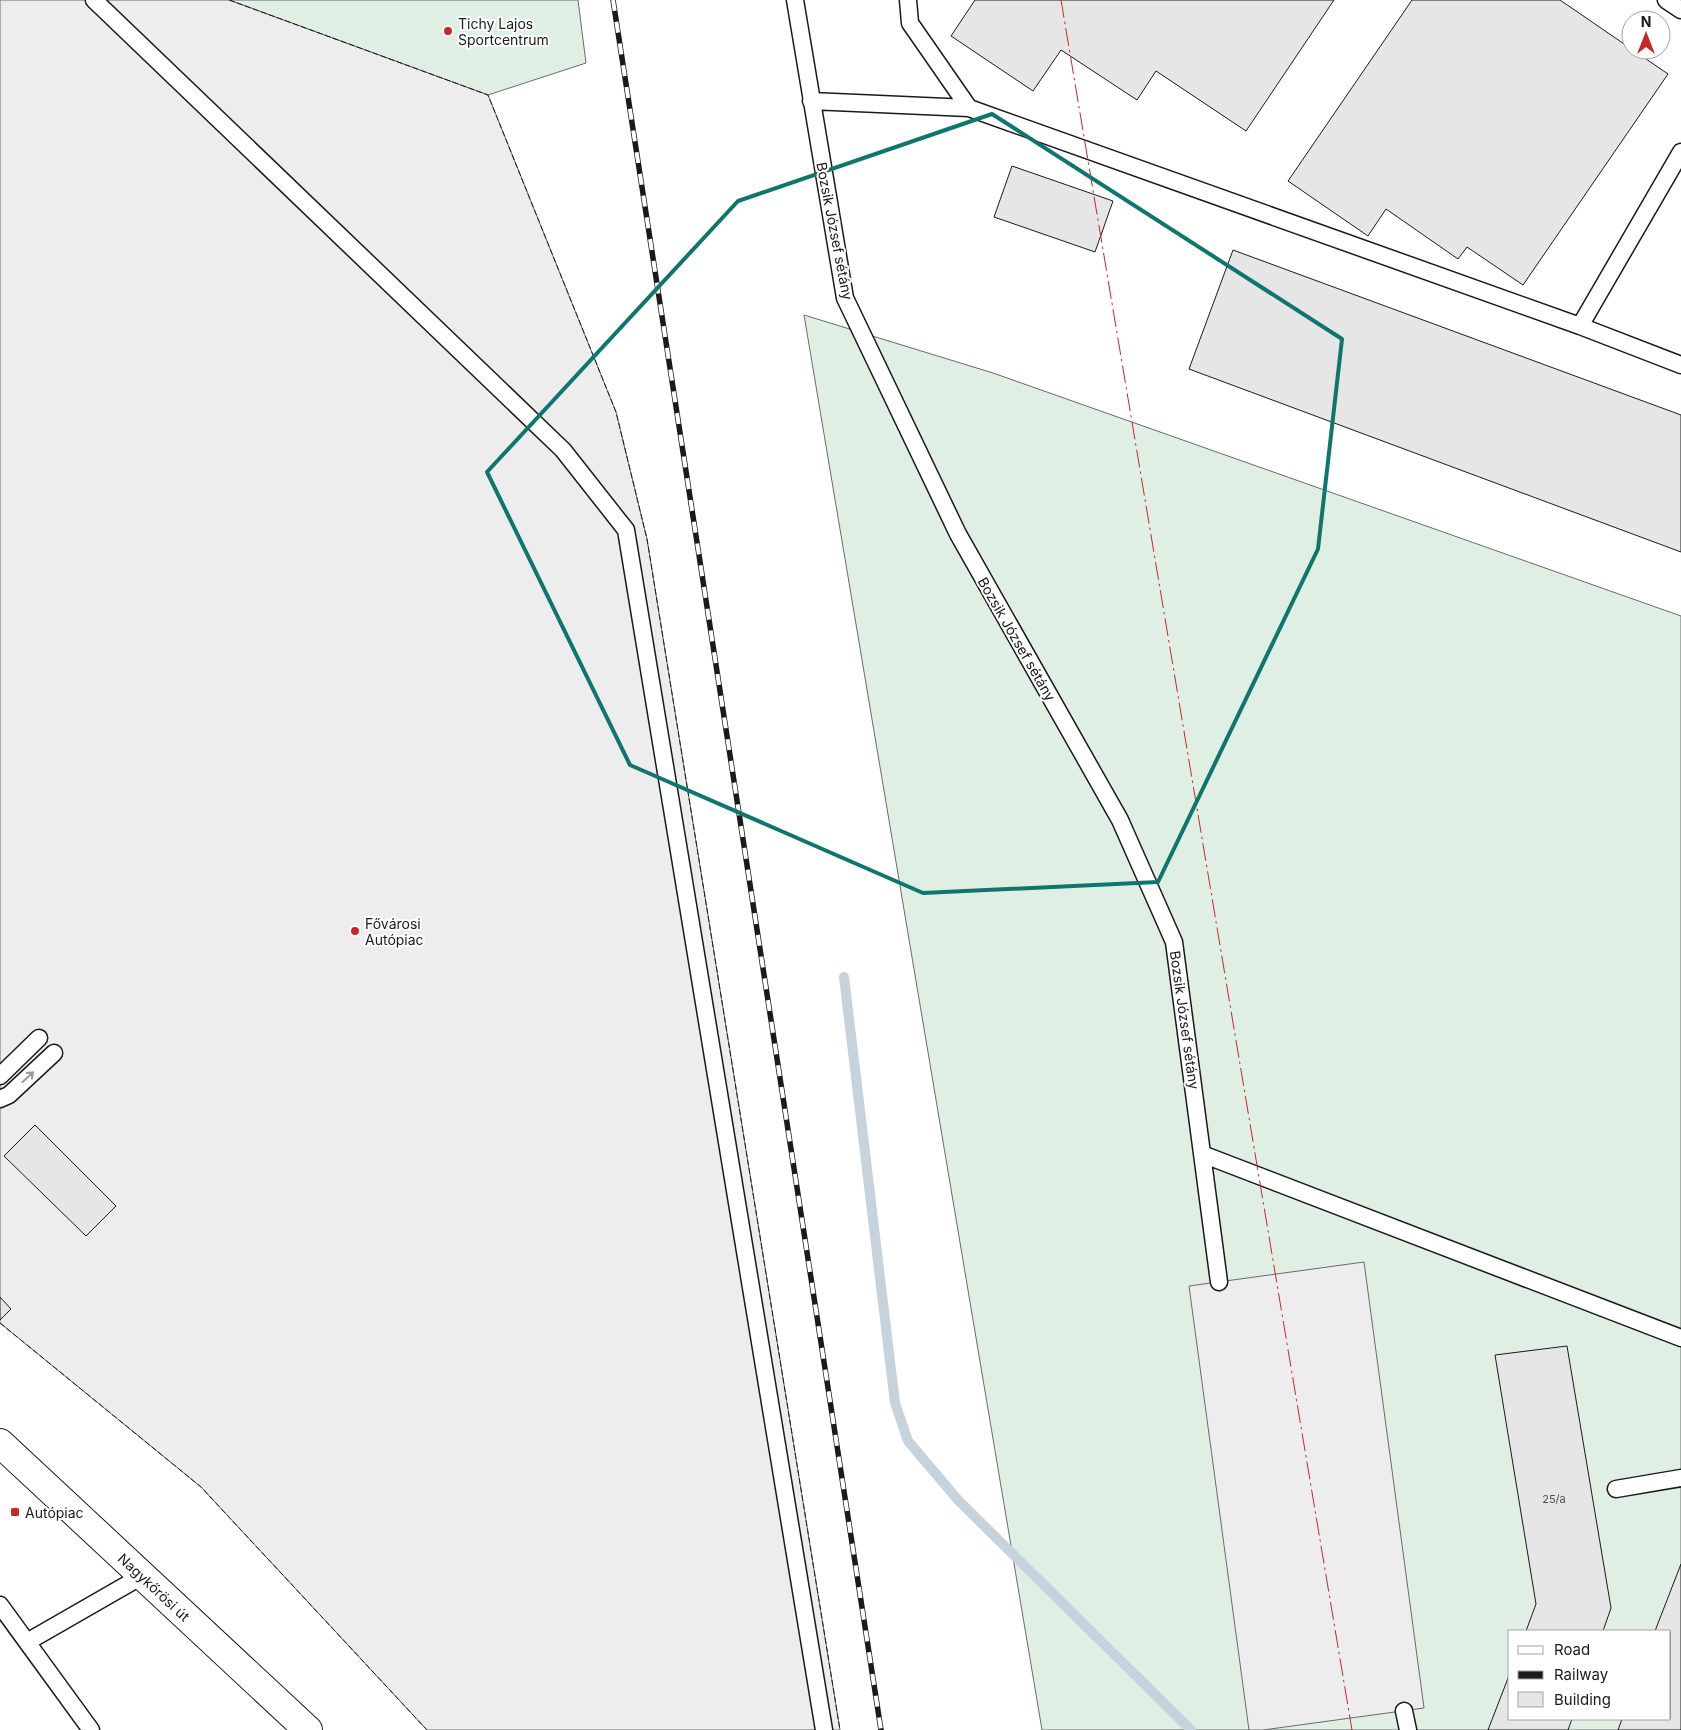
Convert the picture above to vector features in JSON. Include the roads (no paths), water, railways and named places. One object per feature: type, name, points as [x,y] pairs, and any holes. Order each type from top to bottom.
[{"type":"main road","name":"Nagykőrösi út","points":[[0,1443],[308,1730]]},
{"type":"lane","points":[[94,0],[563,450],[626,530],[824,1730]]},
{"type":"lane","name":"Bozsik József sétány","points":[[795,0],[845,298],[958,534],[1120,820],[1174,942],[1219,1282]]},
{"type":"lane","points":[[908,0],[910,23],[969,108]]},
{"type":"lane","points":[[1666,0],[1681,10]]},
{"type":"lane","points":[[811,101],[969,108],[1580,326],[1681,365]]},
{"type":"lane","points":[[1580,326],[1681,152]]},
{"type":"lane","points":[[0,1076],[39,1038]]},
{"type":"lane","points":[[0,1099],[9,1095],[54,1053]]},
{"type":"lane","points":[[1202,1154],[1681,1338]]},
{"type":"lane","points":[[1616,1488],[1681,1478]]},
{"type":"lane","points":[[27,1642],[142,1576]]},
{"type":"lane","points":[[0,1604],[91,1730]]},
{"type":"lane","points":[[1404,1711],[1408,1730]]},
{"type":"waterway","points":[[844,977],[895,1403],[908,1441],[958,1500],[1191,1730]]},
{"type":"railway","points":[[613,0],[881,1730]]},
{"type":"place","name":"Tichy Lajos Sportcentrum","points":[[448,31]]},
{"type":"place","name":"Fővárosi Autópiac","points":[[355,931]]},
{"type":"place","name":"Autópiac","points":[[15,1512]]}]
